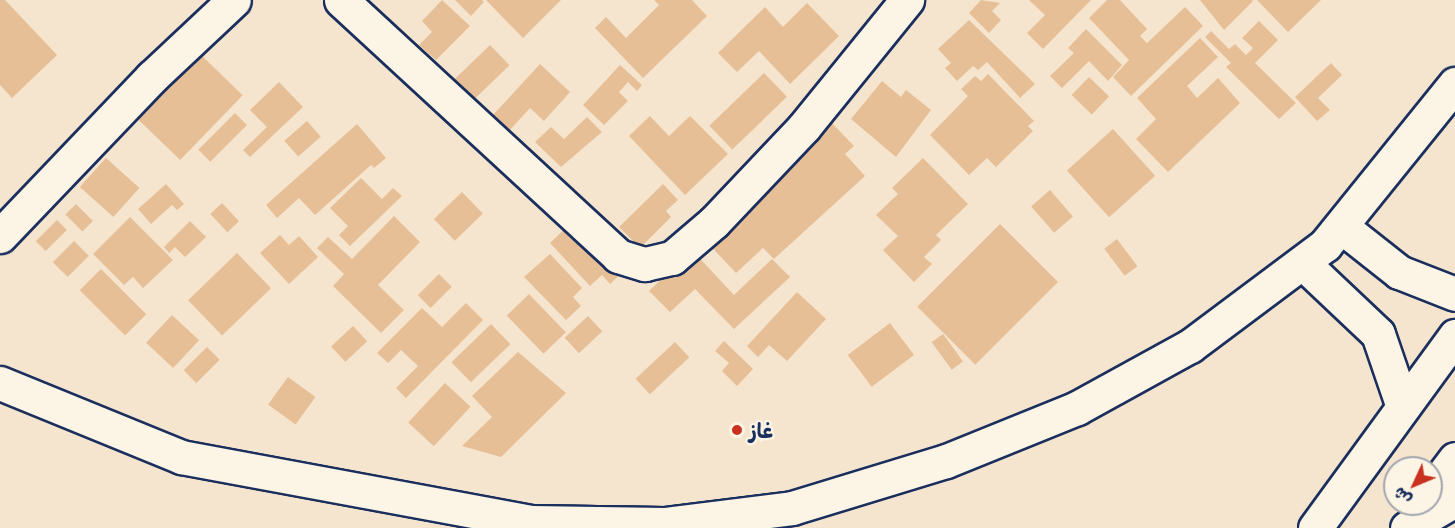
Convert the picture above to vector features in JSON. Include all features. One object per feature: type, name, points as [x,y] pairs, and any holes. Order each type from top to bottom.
[{"type":"street","points":[[0,236],[152,77],[234,0]]},
{"type":"street","points":[[341,0],[618,256],[645,264],[672,258],[714,222],[804,127],[907,0]]},
{"type":"street","points":[[0,383],[181,457],[531,522],[664,524],[792,508],[946,461],[1077,408],[1190,346],[1303,263],[1342,227],[1455,84]]},
{"type":"street","points":[[1342,227],[1399,272],[1422,285],[1455,294]]},
{"type":"street","points":[[1303,263],[1378,334],[1403,407]]},
{"type":"street","points":[[1316,528],[1455,336]]},
{"type":"street","points":[[1443,474],[1455,459]]},
{"type":"street","points":[[1407,528],[1455,500]]},
{"type":"street","points":[[1402,528],[1412,516]]},
{"type":"building","points":[[0,0],[5,0],[57,55],[12,98],[0,85]]},
{"type":"building","points":[[442,0],[470,26],[436,60],[419,45],[432,32],[422,21]]},
{"type":"building","points":[[455,0],[482,0],[484,2],[471,16]]},
{"type":"building","points":[[486,0],[561,0],[523,38]]},
{"type":"building","points":[[654,0],[692,0],[707,16],[643,78],[595,28],[606,17],[626,38],[659,5]]},
{"type":"building","points":[[981,0],[1000,3],[992,11],[1001,20],[989,33],[969,13]]},
{"type":"building","points":[[1029,0],[1091,0],[1043,49],[1027,33],[1045,15]]},
{"type":"building","points":[[1107,0],[1120,0],[1147,29],[1140,36],[1147,43],[1185,7],[1203,26],[1131,96],[1113,77],[1129,60],[1089,18]]},
{"type":"building","points":[[1200,0],[1252,0],[1253,1],[1224,30]]},
{"type":"building","points":[[1257,0],[1321,0],[1288,32]]},
{"type":"building","points":[[807,3],[839,36],[790,84],[759,51],[737,72],[718,53],[765,7],[783,27]]},
{"type":"building","points":[[969,20],[1035,84],[1020,98],[987,62],[978,70],[973,66],[957,81],[945,68],[951,63],[938,49]]},
{"type":"building","points":[[1259,21],[1278,40],[1255,63],[1296,103],[1279,119],[1226,67],[1231,63],[1205,37],[1211,31],[1229,49],[1235,44],[1246,55],[1253,48],[1242,38]]},
{"type":"building","points":[[1086,29],[1122,65],[1108,81],[1089,61],[1062,88],[1050,76],[1074,53],[1068,48]]},
{"type":"building","points":[[1200,38],[1218,57],[1187,86],[1197,98],[1218,78],[1240,103],[1168,172],[1136,139],[1156,119],[1137,98]]},
{"type":"building","points":[[490,45],[509,65],[471,103],[451,83]]},
{"type":"building","points":[[201,55],[243,95],[180,160],[138,120]]},
{"type":"building","points":[[1331,63],[1342,75],[1318,98],[1330,110],[1317,121],[1295,97]]},
{"type":"building","points":[[540,64],[570,92],[544,121],[530,108],[509,131],[493,115]]},
{"type":"building","points":[[620,65],[642,85],[637,91],[628,82],[619,92],[628,101],[604,125],[583,105]]},
{"type":"building","points":[[764,73],[787,97],[732,150],[709,126]]},
{"type":"building","points":[[988,74],[1034,121],[1028,126],[1033,131],[996,167],[987,158],[969,175],[930,135],[968,96],[961,89],[975,76],[981,81]]},
{"type":"building","points":[[1089,77],[1109,96],[1092,114],[1072,95]]},
{"type":"building","points":[[882,81],[901,97],[906,90],[931,110],[896,157],[851,119]]},
{"type":"building","points":[[279,82],[303,107],[250,157],[243,150],[267,127],[250,110]]},
{"type":"building","points":[[235,113],[247,125],[210,162],[198,150]]},
{"type":"building","points":[[650,116],[669,136],[690,116],[728,154],[685,195],[629,136]]},
{"type":"building","points":[[587,117],[602,132],[561,167],[535,142],[551,127],[564,139]]},
{"type":"building","points":[[829,120],[854,146],[845,154],[865,176],[774,259],[763,248],[736,273],[702,237],[804,152],[799,147]]},
{"type":"building","points":[[307,121],[321,137],[298,157],[284,141]]},
{"type":"building","points":[[357,124],[386,158],[374,168],[371,165],[315,215],[299,198],[277,218],[266,205]]},
{"type":"building","points":[[1113,129],[1155,176],[1109,217],[1067,170]]},
{"type":"building","points":[[106,158],[139,188],[113,217],[80,187]]},
{"type":"building","points":[[923,158],[968,204],[936,235],[941,240],[924,257],[932,264],[914,282],[883,250],[898,236],[876,215],[898,194],[892,188]]},
{"type":"building","points":[[361,178],[382,199],[393,188],[402,196],[350,246],[339,235],[348,226],[330,208]]},
{"type":"building","points":[[166,184],[184,204],[177,210],[172,205],[151,224],[138,209]]},
{"type":"building","points":[[663,184],[678,200],[666,211],[671,217],[640,248],[619,227]]},
{"type":"building","points":[[1050,190],[1073,216],[1054,233],[1031,206]]},
{"type":"building","points":[[462,192],[483,214],[455,241],[434,219]]},
{"type":"building","points":[[222,203],[239,221],[227,232],[210,214]]},
{"type":"building","points":[[76,204],[93,221],[82,232],[65,215]]},
{"type":"building","points":[[394,216],[420,242],[378,285],[404,310],[381,333],[333,286],[344,274],[317,248],[328,237],[352,259]]},
{"type":"building","points":[[130,217],[173,260],[143,288],[133,277],[124,285],[93,254]]},
{"type":"building","points":[[576,218],[625,270],[610,284],[602,275],[590,286],[550,243]]},
{"type":"building","points":[[57,220],[67,230],[46,251],[36,241]]},
{"type":"building","points":[[190,221],[206,237],[185,257],[175,247],[169,253],[164,247]]},
{"type":"building","points":[[1000,224],[1058,282],[975,365],[917,307]]},
{"type":"building","points":[[280,235],[289,245],[299,236],[318,257],[289,284],[260,253]]},
{"type":"building","points":[[1117,239],[1137,266],[1125,276],[1104,249]]},
{"type":"building","points":[[74,241],[89,256],[68,277],[53,262]]},
{"type":"building","points":[[692,250],[734,295],[772,259],[790,277],[734,329],[695,289],[670,312],[649,291]]},
{"type":"building","points":[[237,253],[271,288],[222,335],[188,300]]},
{"type":"building","points":[[550,254],[582,288],[573,297],[581,306],[566,320],[524,277]]},
{"type":"building","points":[[101,269],[146,314],[125,335],[80,290]]},
{"type":"building","points":[[439,274],[452,287],[431,308],[418,295]]},
{"type":"building","points":[[797,292],[826,319],[787,361],[769,345],[758,357],[747,346]]},
{"type":"building","points":[[529,294],[566,332],[544,354],[507,316]]},
{"type":"building","points":[[466,303],[483,320],[406,398],[396,388],[418,366],[401,350],[388,363],[377,353],[422,308],[442,327]]},
{"type":"building","points":[[172,315],[199,340],[173,368],[146,343]]},
{"type":"building","points":[[588,316],[602,331],[579,353],[565,338]]},
{"type":"building","points":[[890,323],[914,355],[872,387],[848,355]]},
{"type":"building","points":[[491,324],[510,344],[471,382],[451,362]]},
{"type":"building","points":[[353,326],[367,341],[345,362],[331,346]]},
{"type":"building","points":[[943,334],[963,362],[952,370],[932,342]]},
{"type":"building","points":[[724,341],[753,369],[737,386],[722,371],[729,363],[715,351]]},
{"type":"building","points":[[675,342],[689,357],[650,394],[636,379]]},
{"type":"building","points":[[207,347],[220,360],[196,383],[184,370]]},
{"type":"building","points":[[518,352],[566,393],[501,457],[462,446],[492,417],[472,396]]},
{"type":"building","points":[[288,377],[316,397],[296,424],[268,405]]},
{"type":"building","points":[[445,383],[471,407],[434,446],[408,422]]},
{"type":"place","name":"غاز","points":[[737,430]]}]
